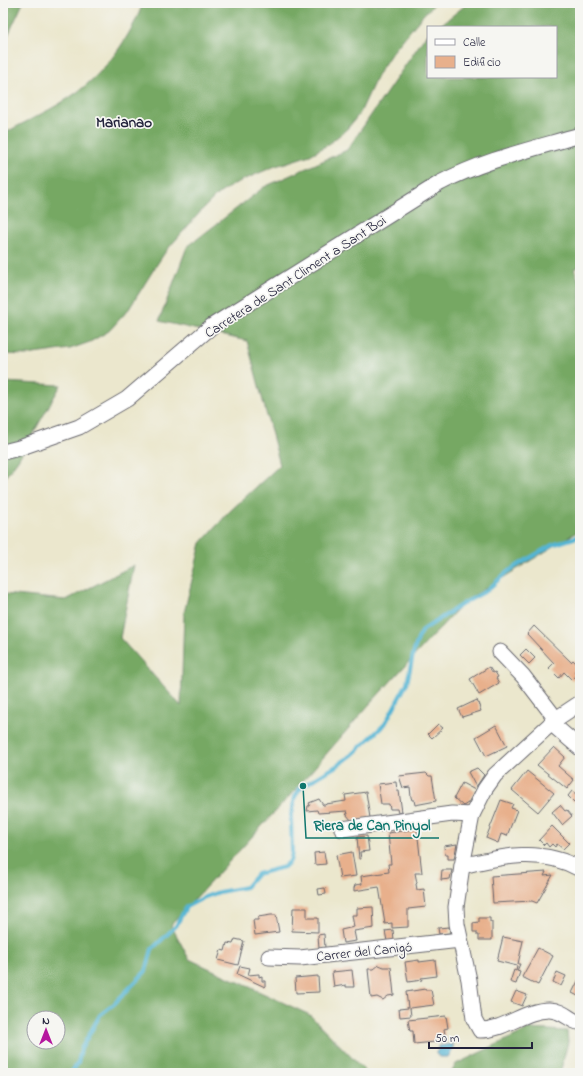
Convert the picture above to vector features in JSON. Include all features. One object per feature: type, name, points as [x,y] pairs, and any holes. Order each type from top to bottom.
[{"type":"street","name":"Carretera de Sant Climent a Sant Boi","points":[[3,452],[79,427],[127,400],[212,326],[440,183],[461,172],[484,163],[580,135]]},
{"type":"street","points":[[500,652],[523,676],[553,721],[580,748]]},
{"type":"street","points":[[579,1022],[556,1010],[547,1010],[524,1016],[498,1028],[480,1030],[474,1019],[469,980],[457,924],[456,908],[462,866],[472,815],[485,788],[495,775],[553,721],[580,703]]},
{"type":"street","points":[[342,829],[452,814],[472,815]]},
{"type":"street","points":[[462,866],[498,857],[516,855],[551,858],[566,862],[580,869]]},
{"type":"street","name":"Carrer del Canigó","points":[[269,957],[300,958],[460,940]]},
{"type":"green space","points":[[3,3],[23,3],[3,46]]},
{"type":"green space","points":[[143,3],[436,3],[424,14],[391,54],[378,74],[360,113],[348,128],[329,144],[310,155],[273,167],[234,184],[217,195],[166,251],[129,309],[109,331],[90,342],[70,349],[26,355],[3,354],[3,134],[59,104],[76,93],[97,75],[124,41],[138,16]]},
{"type":"green space","points":[[468,3],[580,3],[580,266],[574,269],[580,284],[580,530],[464,602],[368,706],[295,790],[171,925],[189,959],[310,1015],[367,1073],[3,1073],[3,592],[4,594],[66,600],[134,565],[120,638],[181,706],[184,613],[201,543],[229,512],[280,465],[247,341],[159,321],[187,247],[264,187],[347,150],[427,35],[427,78],[557,78],[557,26],[439,26]]},
{"type":"green space","points":[[3,382],[61,385],[18,460],[3,480]]},
{"type":"green space","points":[[529,1029],[567,1031],[568,1042],[560,1073],[451,1073],[456,1064]]},
{"type":"water","points":[[453,1044],[453,1048],[448,1057],[440,1057],[436,1054],[438,1046]]},
{"type":"building","points":[[534,626],[571,662],[573,660],[579,666],[574,672],[577,675],[572,680],[564,672],[559,678],[549,668],[554,663],[527,634]]},
{"type":"building","points":[[526,649],[535,658],[529,664],[520,655]]},
{"type":"building","points":[[489,667],[493,673],[495,672],[499,683],[479,695],[470,679]]},
{"type":"building","points":[[477,700],[481,711],[462,717],[458,709]]},
{"type":"building","points":[[438,724],[443,728],[432,738],[428,734]]},
{"type":"building","points":[[496,725],[507,746],[486,756],[476,737]]},
{"type":"building","points":[[554,747],[565,757],[558,766],[574,780],[567,789],[537,765]]},
{"type":"building","points":[[477,768],[484,775],[476,787],[468,772]]},
{"type":"building","points":[[527,771],[554,793],[538,812],[512,790]]},
{"type":"building","points":[[426,773],[429,776],[432,776],[436,801],[415,805],[414,800],[412,800],[411,797],[410,787],[403,788],[399,776]]},
{"type":"building","points":[[396,782],[402,812],[398,813],[397,809],[390,809],[389,804],[381,804],[378,784]]},
{"type":"building","points":[[462,783],[475,790],[468,803],[463,806],[454,798]]},
{"type":"building","points":[[572,791],[580,797],[574,802],[568,796]]},
{"type":"building","points":[[366,792],[370,818],[352,821],[346,814],[348,814],[347,811],[318,813],[317,810],[307,811],[308,806],[310,805],[309,803],[319,799],[323,805],[325,805],[346,801],[345,795]]},
{"type":"building","points":[[501,800],[513,804],[511,808],[517,810],[507,836],[501,834],[498,843],[486,838]]},
{"type":"building","points":[[560,805],[572,816],[562,825],[552,812]]},
{"type":"building","points":[[552,826],[569,843],[563,849],[557,844],[555,847],[552,844],[549,847],[546,843],[544,845],[539,840]]},
{"type":"building","points":[[417,829],[422,873],[415,873],[416,884],[417,890],[424,889],[426,907],[408,909],[408,927],[392,928],[392,923],[385,924],[379,887],[354,891],[354,888],[355,885],[362,884],[361,876],[389,872],[388,864],[391,864],[388,833]]},
{"type":"building","points":[[367,836],[369,851],[360,852],[361,859],[359,859],[357,837]]},
{"type":"building","points":[[457,844],[454,859],[448,859],[448,855],[445,855],[444,846]]},
{"type":"building","points":[[324,852],[326,864],[315,865],[314,853]]},
{"type":"building","points":[[352,852],[356,876],[340,878],[336,855]]},
{"type":"building","points":[[442,870],[452,870],[450,879],[441,880]]},
{"type":"building","points":[[546,872],[544,876],[553,875],[537,903],[532,901],[493,903],[491,876]]},
{"type":"building","points":[[325,888],[326,894],[319,895],[318,889]]},
{"type":"building","points":[[373,907],[374,928],[354,931],[356,941],[343,943],[341,930],[354,927],[352,915],[357,915],[357,908]]},
{"type":"building","points":[[293,908],[307,908],[307,918],[318,918],[318,932],[292,931]]},
{"type":"building","points":[[276,915],[279,932],[255,935],[253,920],[258,920],[258,917]]},
{"type":"building","points":[[479,918],[490,918],[490,922],[492,922],[492,940],[479,940],[479,935],[477,935],[477,932],[473,932],[473,923],[479,922]]},
{"type":"building","points":[[449,927],[450,933],[439,934],[438,928]]},
{"type":"building","points":[[393,930],[394,940],[387,941],[385,931]]},
{"type":"building","points":[[324,934],[325,948],[319,949],[318,935]]},
{"type":"building","points":[[503,937],[523,941],[518,964],[520,964],[517,971],[520,972],[516,984],[510,982],[517,966],[497,961]]},
{"type":"building","points":[[235,939],[244,941],[238,965],[218,960],[221,950],[225,951],[227,943],[233,944]]},
{"type":"building","points":[[538,948],[553,956],[538,985],[522,977]]},
{"type":"building","points":[[419,960],[419,962],[435,960],[437,976],[421,978],[422,980],[408,982],[405,962]]},
{"type":"building","points":[[379,965],[391,967],[394,995],[388,996],[383,1000],[377,997],[371,998],[368,969],[374,969]]},
{"type":"building","points":[[240,966],[250,968],[248,975],[259,974],[259,977],[262,976],[262,981],[265,981],[265,987],[237,974]]},
{"type":"building","points":[[352,970],[354,987],[346,987],[346,985],[334,987],[332,972]]},
{"type":"building","points":[[557,972],[566,976],[561,986],[553,982]]},
{"type":"building","points":[[318,976],[319,992],[296,993],[295,978]]},
{"type":"building","points":[[580,977],[580,997],[572,993]]},
{"type":"building","points":[[425,989],[431,990],[434,1005],[410,1008],[411,1016],[400,1017],[399,1009],[408,1008],[406,992]]},
{"type":"building","points":[[516,991],[527,995],[522,1006],[511,1002]]},
{"type":"building","points":[[446,1016],[448,1028],[444,1029],[446,1041],[414,1044],[413,1031],[410,1031],[408,1020]]},
{"type":"waterway","points":[[71,1073],[78,1063],[81,1049],[100,1015],[114,1004],[146,971],[152,949],[176,926],[186,907],[205,897],[219,892],[246,887],[257,874],[284,867],[290,861],[292,853],[291,816],[295,797],[299,790],[352,755],[385,724],[407,683],[414,650],[423,630],[464,603],[486,591],[507,572],[533,556],[552,545],[580,536]]},
{"type":"place","name":"Riera de Can Pinyol","points":[[303,786]]},
{"type":"district","name":"Marianao","points":[[124,122]]}]
